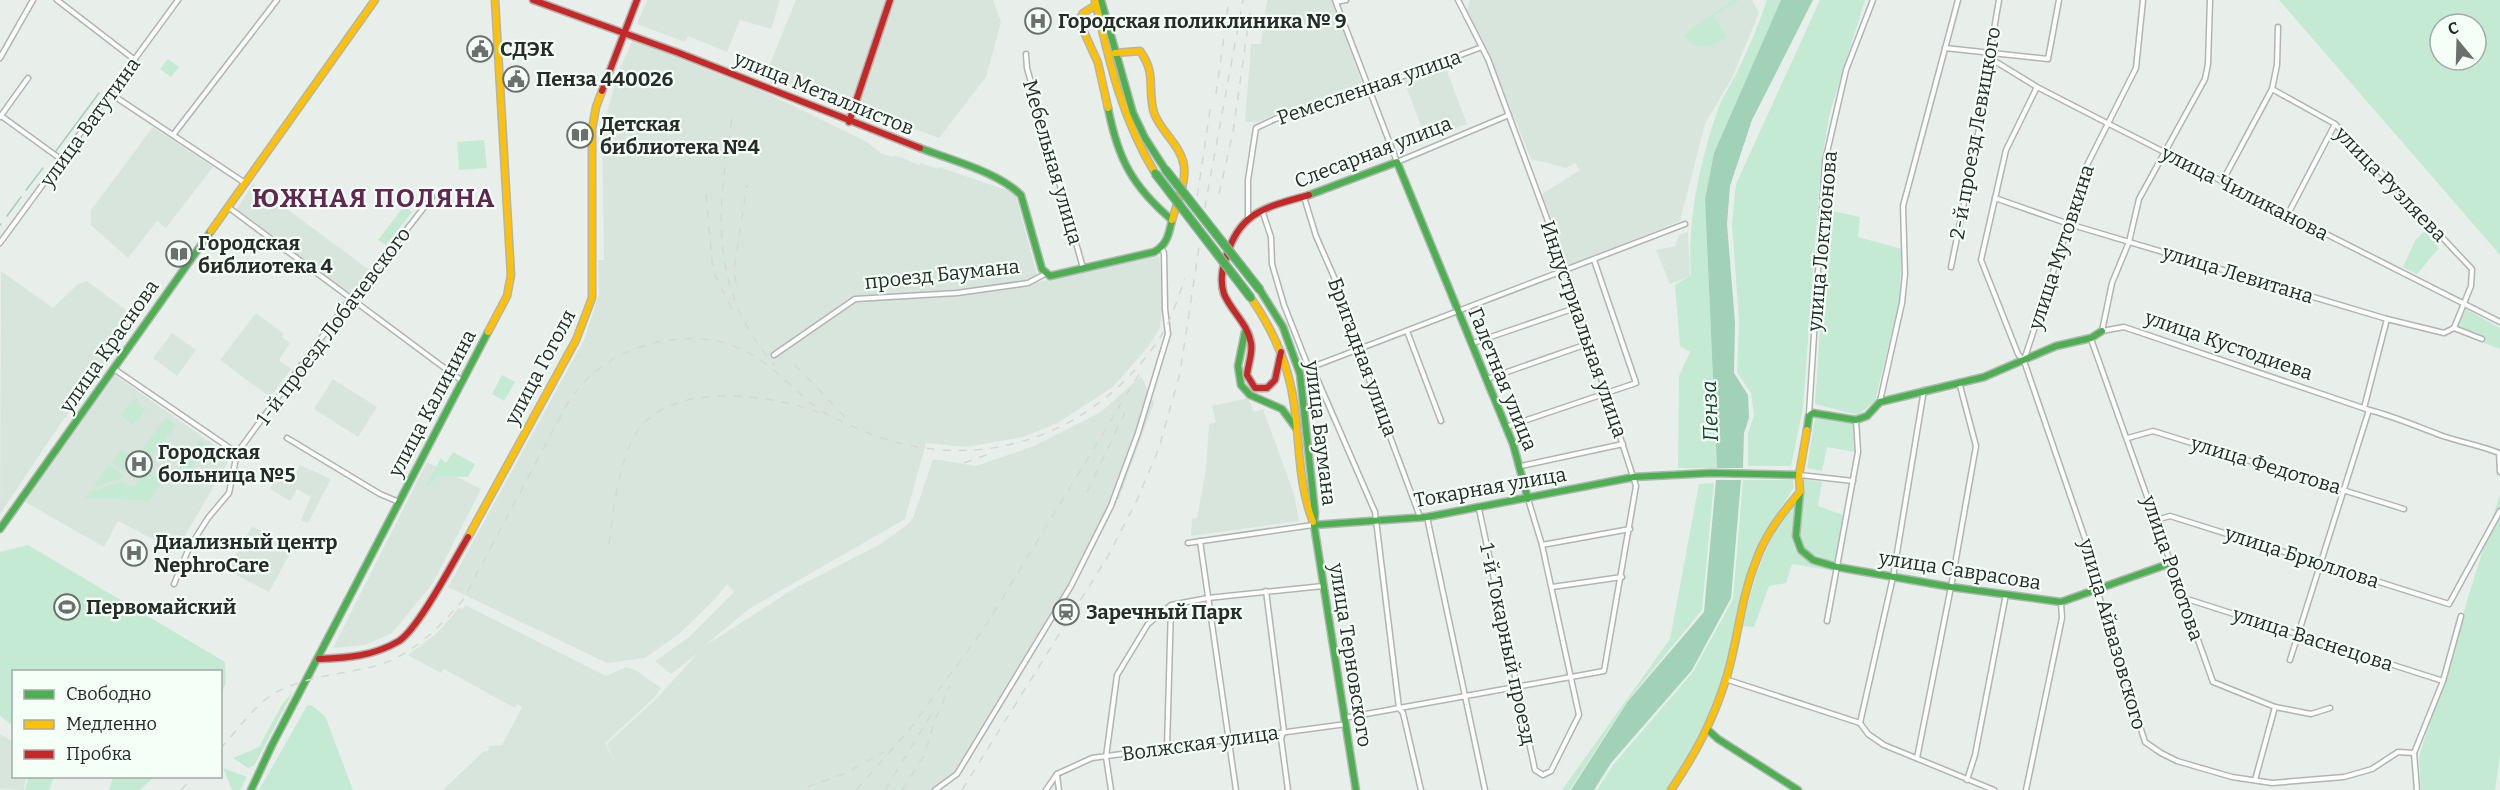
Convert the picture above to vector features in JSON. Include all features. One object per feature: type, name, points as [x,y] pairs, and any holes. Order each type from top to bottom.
[{"type":"street","points":[[0,58],[33,0]]},
{"type":"street","points":[[57,0],[135,60]]},
{"type":"street","name":"улица Ватутина","points":[[0,243],[178,0]]},
{"type":"street","points":[[173,135],[277,0]]},
{"type":"street","name":"улица Краснова","points":[[0,529],[375,0]]},
{"type":"street","name":"улица Калинина","points":[[251,790],[272,745],[507,296],[511,275],[495,0]]},
{"type":"street","name":"улица Металлистов","points":[[533,0],[999,179],[1014,188],[1025,205],[1045,274]]},
{"type":"street","name":"улица Гоголя","points":[[319,659],[359,657],[380,650],[401,640],[421,616],[469,536],[576,340],[591,303],[593,291],[592,129],[596,107],[637,0]]},
{"type":"street","points":[[849,122],[890,0]]},
{"type":"street","points":[[1336,1],[1346,0]]},
{"type":"street","name":"Индустриальная улица","points":[[1458,0],[1482,47],[1566,270],[1636,486],[1604,671]]},
{"type":"street","name":"улица Локтионова","points":[[1809,416],[1825,160],[1846,70],[1872,0]]},
{"type":"street","points":[[1809,416],[1813,413],[1856,420],[1867,416],[1880,402],[1902,303],[1905,260],[1903,206],[1958,0]]},
{"type":"street","name":"2-й проезд Левицкого","points":[[1951,267],[1993,60],[1990,53],[1999,0]]},
{"type":"street","points":[[1945,48],[2048,59],[2060,0]]},
{"type":"street","name":"улица Мутовкина","points":[[2024,361],[2069,224],[2082,175],[2136,68],[2143,0]]},
{"type":"street","points":[[2102,332],[2112,283],[2129,242],[2139,199],[2205,79],[2208,64],[2210,0]]},
{"type":"street","name":"Галетная улица","points":[[1336,1],[1397,162],[1473,343],[1521,466],[1552,587],[1579,715],[1551,771],[1543,775]]},
{"type":"street","points":[[1097,2],[1087,8],[1079,21],[1097,60],[1117,153],[1134,184],[1172,220]]},
{"type":"street","name":"улица Баумана","points":[[1097,2],[1133,113],[1145,138],[1165,169],[1260,290],[1283,327],[1300,374],[1315,513],[1314,525]]},
{"type":"street","name":"улица Баумана","points":[[1097,2],[1122,111],[1141,153],[1251,298],[1281,352],[1292,392],[1306,500],[1314,525]]},
{"type":"street","points":[[2222,182],[2272,90],[2277,65],[2278,27]]},
{"type":"street","name":"Ремесленная улица","points":[[1248,217],[1248,180],[1256,128],[1482,47]]},
{"type":"street","points":[[934,790],[957,774],[1071,586],[1110,506],[1138,433],[1168,334],[1162,249],[1167,242],[1184,171],[1184,162],[1159,127],[1154,114],[1153,71],[1148,60],[1140,51],[1114,53]]},
{"type":"street","name":"Мебельная улица","points":[[1026,54],[1027,68],[1083,269]]},
{"type":"street","name":"улица Чиликанова","points":[[1993,60],[2037,87],[2287,216],[2500,322]]},
{"type":"street","points":[[28,78],[0,116],[62,160]]},
{"type":"street","name":"улица Айвазовского","points":[[2037,87],[2006,150],[1981,260],[2018,354],[2024,361],[2102,588],[2099,596],[2145,742],[2177,760],[2232,777],[2272,783],[2344,777],[2372,769],[2398,752],[2414,753]]},
{"type":"street","name":"улица Рузляева","points":[[2272,90],[2335,124],[2472,269],[2471,286],[2465,304]]},
{"type":"street","points":[[111,94],[245,183]]},
{"type":"street","name":"Слесарная улица","points":[[1248,217],[1397,162],[1509,115]]},
{"type":"street","points":[[2287,216],[2335,124]]},
{"type":"street","name":"1-й проезд Лобачевского","points":[[174,584],[189,548],[208,518],[229,493],[237,453],[350,299],[432,197]]},
{"type":"street","name":"Бригадная улица","points":[[1304,197],[1423,517],[1485,790]]},
{"type":"street","name":"улица Левитана","points":[[1995,198],[2069,224],[2387,319],[2445,333],[2454,328],[2482,339]]},
{"type":"street","points":[[228,207],[463,381]]},
{"type":"street","points":[[1262,210],[1271,237],[1272,264],[1284,305],[1308,366],[1312,367],[1375,512],[1399,708],[1403,713],[1421,790]]},
{"type":"street","points":[[1248,217],[1227,252],[1222,270],[1222,286],[1227,300],[1244,326],[1252,349],[1247,375],[1255,388],[1267,388],[1275,380],[1281,352]]},
{"type":"street","points":[[1312,367],[1685,224]]},
{"type":"street","name":"проезд Баумана","points":[[774,355],[855,299],[957,293],[1028,283],[1045,274],[1056,276],[1143,256],[1162,249]]},
{"type":"street","points":[[1506,427],[1636,383],[1594,260]]},
{"type":"street","points":[[2454,328],[2465,304]]},
{"type":"street","points":[[1473,343],[1578,307]]},
{"type":"street","points":[[2290,660],[2344,488],[2366,409],[2387,319]]},
{"type":"street","points":[[1244,326],[1246,343],[1239,363],[1238,377],[1242,388],[1250,395],[1284,410],[1296,428]]},
{"type":"street","name":"улица Кустодиева","points":[[1880,402],[1984,377],[2056,346],[2124,327],[2366,409],[2396,417],[2442,436],[2499,453]]},
{"type":"street","points":[[1407,331],[1440,422]]},
{"type":"street","name":"улица Рокотова","points":[[2091,338],[2213,682],[2275,707],[2311,714],[2330,708]]},
{"type":"street","points":[[1487,379],[1590,343]]},
{"type":"street","points":[[114,368],[237,453]]},
{"type":"street","points":[[1917,758],[1976,446],[1959,382]]},
{"type":"street","points":[[1860,723],[1893,577],[1924,390]]},
{"type":"street","name":"улица Саврасова","points":[[1809,416],[1799,475],[1800,492],[1796,536],[1801,550],[1813,560],[1837,567],[1951,587],[2061,602],[2171,563]]},
{"type":"street","points":[[1827,621],[1858,452],[1856,420]]},
{"type":"street","name":"улица Федотова","points":[[2128,438],[2153,431],[2344,488],[2404,509]]},
{"type":"street","points":[[287,438],[380,494],[399,502]]},
{"type":"street","points":[[1521,466],[1623,444]]},
{"type":"street","points":[[2499,453],[2500,471]]},
{"type":"street","name":"Токарная улица","points":[[1188,543],[1314,525],[1423,517],[1479,509],[1634,477],[1711,473],[1799,475]]},
{"type":"street","points":[[1799,475],[1853,481]]},
{"type":"street","points":[[1671,790],[1708,730],[1725,679],[1739,627],[1742,604],[1753,567],[1764,541],[1779,517],[1800,492]]},
{"type":"street","name":"1-й Токарный проезд","points":[[1479,509],[1535,770],[1543,775]]},
{"type":"street","name":"улица Брюллова","points":[[2156,520],[2170,516],[2449,604],[2500,511]]},
{"type":"street","name":"улица Терновского","points":[[1314,525],[1356,790]]},
{"type":"street","points":[[1542,545],[1630,529]]},
{"type":"street","points":[[1200,541],[1236,789],[1228,790]]},
{"type":"street","points":[[1552,587],[1622,577]]},
{"type":"street","points":[[1111,790],[1106,757],[1117,675],[1148,624],[1172,605],[1208,598],[1324,586]]},
{"type":"street","points":[[1266,591],[1284,731],[1281,738],[1288,790]]},
{"type":"street","points":[[1967,780],[1975,755],[2006,594]]},
{"type":"street","name":"улица Васнецова","points":[[2183,597],[2443,681]]},
{"type":"street","points":[[2026,790],[2062,618],[2061,602]]},
{"type":"street","points":[[1167,748],[1172,605]]},
{"type":"street","points":[[2417,790],[2414,753],[2443,681],[2461,616]]},
{"type":"street","name":"Волжская улица","points":[[1057,774],[1092,758],[1345,721],[1399,708],[1604,671]]},
{"type":"street","points":[[1725,679],[1860,723],[1868,734],[1884,745],[1994,790]]},
{"type":"street","points":[[2255,780],[2275,707]]},
{"type":"street","points":[[1708,730],[1718,740],[1798,790]]},
{"type":"street","points":[[1047,790],[1057,774]]},
{"type":"street","points":[[1057,774],[1059,790]]},
{"type":"shaded area","points":[[647,0],[780,0],[771,29],[740,20],[727,52],[688,36],[685,42],[637,24]]},
{"type":"shaded area","points":[[796,0],[993,0],[1001,22],[986,77],[939,138],[832,105],[765,76]]},
{"type":"shaded area","points":[[1267,0],[1333,0],[1363,85],[1295,109],[1294,107],[1257,122],[1245,122],[1251,44],[1261,44]]},
{"type":"shaded area","points":[[1470,0],[1752,0],[1759,13],[1732,78],[1705,124],[1680,221],[1568,266],[1542,194],[1580,170],[1575,163],[1566,168],[1531,159],[1489,55],[1467,10]]},
{"type":"shaded area","points":[[1733,0],[1739,0],[1714,16],[1727,37],[1715,43],[1700,46],[1689,42],[1684,37],[1691,29]]},
{"type":"shaded area","points":[[1767,0],[1781,0],[1714,153],[1705,199],[1717,468],[1678,468],[1679,376],[1690,352],[1680,346],[1675,285],[1691,275],[1691,233],[1696,191],[1720,104],[1747,51]]},
{"type":"shaded area","points":[[1781,0],[1813,0],[1752,120],[1730,186],[1727,224],[1735,323],[1734,373],[1748,395],[1749,418],[1744,433],[1743,468],[1717,468],[1705,199],[1714,153]]},
{"type":"shaded area","points":[[1820,0],[1865,0],[1830,112],[1821,164],[1803,408],[1791,466],[1748,466],[1748,433],[1754,415],[1751,393],[1737,372],[1739,322],[1732,224],[1736,184]]},
{"type":"shaded area","points":[[2279,0],[2500,0],[2500,255]]},
{"type":"shaded area","points":[[633,40],[767,93],[867,142],[882,154],[894,157],[895,155],[919,165],[920,163],[938,169],[939,167],[1015,193],[1039,282],[1159,256],[1163,301],[1160,328],[1148,347],[1113,387],[1056,424],[1023,437],[966,447],[926,443],[905,519],[749,609],[703,647],[795,588],[879,545],[907,525],[913,518],[933,459],[976,466],[1034,446],[1101,412],[1141,376],[1154,403],[1120,496],[1071,586],[957,774],[935,790],[443,790],[483,752],[488,751],[489,746],[502,745],[522,707],[517,704],[515,708],[444,669],[441,673],[408,655],[438,632],[459,608],[463,609],[465,605],[606,676],[626,667],[637,671],[661,688],[655,697],[605,743],[615,763],[607,744],[655,700],[698,653],[671,674],[655,661],[689,637],[734,592],[727,584],[679,634],[645,658],[607,663],[448,587],[584,340],[599,294],[598,260],[604,260],[602,130],[619,70]]},
{"type":"shaded area","points":[[168,59],[179,67],[171,77],[160,69]]},
{"type":"shaded area","points":[[1445,66],[1467,124],[1426,139],[1404,81]]},
{"type":"shaded area","points":[[153,127],[213,167],[166,228],[157,221],[128,258],[91,225],[91,210]]},
{"type":"shaded area","points":[[484,140],[487,168],[459,170],[457,142]]},
{"type":"shaded area","points":[[253,184],[375,274],[356,301],[235,212]]},
{"type":"shaded area","points":[[404,206],[412,212],[386,245],[378,240]]},
{"type":"shaded area","points":[[1828,210],[1860,217],[1858,237],[1902,249],[1899,303],[1875,401],[1858,415],[1815,404]]},
{"type":"shaded area","points":[[2425,231],[2439,248],[2417,274],[2403,267],[2416,239]]},
{"type":"shaded area","points":[[1688,232],[1690,276],[1670,284],[1656,250],[1675,246],[1679,235]]},
{"type":"shaded area","points":[[1,271],[53,308],[78,284],[87,281],[138,319],[61,423],[0,514]]},
{"type":"shaded area","points":[[2466,309],[2500,328],[2500,349],[2484,343],[2485,337],[2458,326]]},
{"type":"shaded area","points":[[256,313],[284,334],[282,337],[290,343],[279,360],[291,369],[270,397],[220,360]]},
{"type":"shaded area","points":[[172,333],[196,350],[177,376],[153,358]]},
{"type":"shaded area","name":"Городская больница №5","points":[[115,375],[231,457],[176,551],[118,521],[104,547],[25,502]]},
{"type":"shaded area","points":[[502,375],[515,382],[504,401],[492,394]]},
{"type":"shaded area","points":[[333,379],[377,407],[358,437],[314,409]]},
{"type":"shaded area","points":[[135,398],[138,399],[136,402],[146,410],[133,425],[120,415]]},
{"type":"shaded area","points":[[1248,398],[1254,412],[1263,409],[1294,494],[1299,521],[1191,536],[1192,519],[1197,518],[1206,469],[1209,424],[1216,422],[1212,406]]},
{"type":"shaded area","points":[[1815,416],[1854,424],[1855,452],[1827,447],[1822,471],[1807,468]]},
{"type":"shaded area","points":[[166,417],[176,425],[149,460],[140,452]]},
{"type":"shaded area","points":[[199,439],[207,446],[184,480],[180,481],[172,474]]},
{"type":"shaded area","points":[[121,450],[153,471],[140,474],[131,468],[125,471],[112,462]]},
{"type":"shaded area","points":[[453,452],[475,464],[468,477],[437,476],[429,487],[426,485],[441,458],[446,463]]},
{"type":"shaded area","points":[[427,462],[481,489],[433,583],[392,633],[365,645],[333,648]]},
{"type":"shaded area","points":[[109,465],[123,475],[122,478],[93,487]]},
{"type":"shaded area","points":[[300,465],[331,479],[308,523],[301,520],[311,497],[297,489],[290,501],[270,489],[277,476],[291,484]]},
{"type":"shaded area","points":[[157,473],[164,479],[149,501],[85,498],[89,492],[122,482],[134,487],[141,476]]},
{"type":"shaded area","points":[[1804,479],[1822,482],[1818,506],[1843,515],[1835,563],[1812,554],[1803,543],[1801,526]]},
{"type":"shaded area","points":[[1716,480],[1741,480],[1731,598],[1692,670],[1611,763],[1594,790],[1571,790],[1628,701],[1704,612]]},
{"type":"shaded area","points":[[1743,480],[1793,480],[1794,487],[1761,540],[1742,589],[1721,686],[1701,737],[1667,790],[1597,790],[1613,765],[1693,672],[1733,599]]},
{"type":"shaded area","points":[[1714,483],[1702,610],[1628,700],[1570,790],[1562,790],[1670,639],[1699,484]]},
{"type":"shaded area","points":[[2500,494],[2500,755],[2495,790],[2421,790],[2419,757]]},
{"type":"shaded area","points":[[1797,501],[1794,528],[1796,546],[1808,558],[1834,571],[1792,564],[1786,583],[1769,586],[1754,627],[1743,626],[1752,591],[1768,546],[1785,516]]},
{"type":"shaded area","points":[[252,526],[293,548],[269,592],[227,570]]},
{"type":"shaded area","name":"Первомайский","points":[[28,545],[225,662],[226,683],[222,692],[222,670],[12,670],[12,725],[0,716],[0,552]]},
{"type":"shaded area","points":[[294,690],[254,766],[248,768],[233,758],[259,747],[281,706]]},
{"type":"shaded area","points":[[311,705],[325,716],[353,790],[259,790],[307,706]]},
{"type":"shaded area","points":[[0,734],[12,741],[12,778],[26,778],[24,790],[0,789]]},
{"type":"shaded area","points":[[223,768],[247,777],[240,790],[232,790]]},
{"type":"shaded area","points":[[28,778],[54,778],[49,790],[25,790]]},
{"type":"shaded area","points":[[112,778],[153,778],[140,790],[109,790]]},
{"type":"waterway","points":[[56,151],[99,93]]},
{"type":"waterway","points":[[26,190],[43,168]]},
{"type":"waterway","points":[[7,216],[21,197]]},
{"type":"railway","points":[[1216,94],[1229,0]]},
{"type":"railway","points":[[962,790],[1108,556],[1137,500],[1159,448],[1180,373],[1206,201],[1243,0]]},
{"type":"railway","points":[[1219,194],[1233,132],[1250,12]]},
{"type":"railway","points":[[1195,212],[1211,103]]},
{"type":"railway","points":[[732,119],[723,186],[721,217],[723,248],[728,277],[737,306],[753,336],[774,365]]},
{"type":"railway","points":[[736,283],[734,269],[747,185]]},
{"type":"railway","points":[[706,194],[713,271],[733,311]]},
{"type":"railway","points":[[222,747],[253,711],[275,693],[298,683],[386,663],[422,641],[443,621],[463,600],[569,401],[595,372],[626,352],[663,341],[701,339],[719,342],[736,347],[759,359],[819,409],[852,426],[895,442],[939,450],[982,449],[1023,441],[1063,425],[1100,402],[1133,373],[1161,336],[1172,315],[1185,278]]},
{"type":"railway","points":[[795,365],[845,417]]},
{"type":"railway","points":[[856,790],[909,730],[983,630],[1141,371]]},
{"type":"railway","points":[[609,544],[625,458],[636,433],[652,416],[672,405],[696,398],[722,396],[775,401],[820,413]]},
{"type":"railway","points":[[1087,492],[1128,406]]},
{"type":"railway","points":[[964,463],[989,454]]},
{"type":"railway","points":[[902,790],[924,756],[935,720],[950,686]]},
{"type":"railway","points":[[885,790],[935,708]]},
{"type":"railway","points":[[807,787],[844,774],[884,752]]},
{"type":"railway","points":[[181,790],[192,778]]},
{"type":"traffic: fast","points":[[1101,0],[1133,113],[1145,138],[1165,169]]},
{"type":"traffic: fast","points":[[920,148],[987,173],[1021,195],[1042,269],[1050,276],[1154,252],[1162,246],[1168,234],[1172,220],[1158,208],[1129,170],[1122,157],[1108,108]]},
{"type":"traffic: fast","points":[[1309,195],[1397,162],[1513,444],[1528,499]]},
{"type":"traffic: fast","points":[[1165,169],[1260,290]]},
{"type":"traffic: fast","points":[[1155,173],[1251,298]]},
{"type":"traffic: fast","points":[[0,529],[211,231]]},
{"type":"traffic: fast","points":[[1260,290],[1283,327],[1300,374],[1315,513],[1314,525],[1356,790]]},
{"type":"traffic: fast","points":[[1807,430],[1809,416],[1813,413],[1856,420],[1867,416],[1880,402],[1984,377],[2056,346],[2091,338],[2102,331]]},
{"type":"traffic: fast","points":[[251,790],[272,745],[488,332]]},
{"type":"traffic: fast","points":[[1245,332],[1238,366],[1241,385],[1250,395],[1282,409],[1296,428]]},
{"type":"traffic: fast","points":[[1314,525],[1427,517],[1634,477],[1711,473],[1799,475]]},
{"type":"traffic: fast","points":[[1800,493],[1796,536],[1801,550],[1813,560],[1837,567],[1951,587],[2061,602],[2171,563]]},
{"type":"traffic: fast","points":[[1708,730],[1718,739],[1798,790]]},
{"type":"traffic: slow","points":[[211,231],[375,0]]},
{"type":"traffic: slow","points":[[488,332],[507,296],[511,275],[495,0]]},
{"type":"traffic: slow","points":[[1095,0],[1111,67],[1125,111],[1155,173]]},
{"type":"traffic: slow","points":[[1096,5],[1083,13],[1079,21],[1098,63],[1108,108]]},
{"type":"traffic: slow","points":[[1115,53],[1140,51],[1150,74],[1154,113],[1182,158],[1184,180],[1172,220]]},
{"type":"traffic: slow","points":[[468,537],[576,340],[592,298],[592,129],[602,91]]},
{"type":"traffic: slow","points":[[1251,298],[1273,335],[1288,375],[1294,404],[1302,479],[1313,522]]},
{"type":"traffic: slow","points":[[1671,790],[1704,735],[1722,692],[1747,589],[1760,551],[1775,525],[1800,492],[1799,475],[1807,430]]},
{"type":"traffic: jam","points":[[533,0],[679,53],[920,148]]},
{"type":"traffic: jam","points":[[602,91],[637,0]]},
{"type":"traffic: jam","points":[[849,122],[890,0]]},
{"type":"traffic: jam","points":[[1281,352],[1275,380],[1267,388],[1255,388],[1247,375],[1251,343],[1243,324],[1224,294],[1223,271],[1232,242],[1247,221],[1268,208],[1309,195]]},
{"type":"traffic: jam","points":[[319,659],[370,653],[399,641],[426,608],[468,537]]},
{"type":"place","name":"Городская поликлиника № 9","points":[[1038,21]]},
{"type":"place","name":"СДЭК","points":[[480,49]]},
{"type":"place","name":"Пенза 440026","points":[[516,79]]},
{"type":"place","name":"Детская библиотека №4","points":[[580,135]]},
{"type":"place","name":"Городская библиотека 4","points":[[179,254]]},
{"type":"place","name":"Городская больница №5","points":[[139,464]]},
{"type":"place","name":"Диализный центр NephroCare","points":[[134,553]]},
{"type":"place","name":"Первомайский","points":[[67,607]]},
{"type":"place","name":"Заречный Парк","points":[[1066,612]]},
{"type":"district","name":"ЮЖНАЯ ПОЛЯНА","points":[[374,198]]},
{"type":"water label","name":"Пенза","points":[[1710,411]]}]
